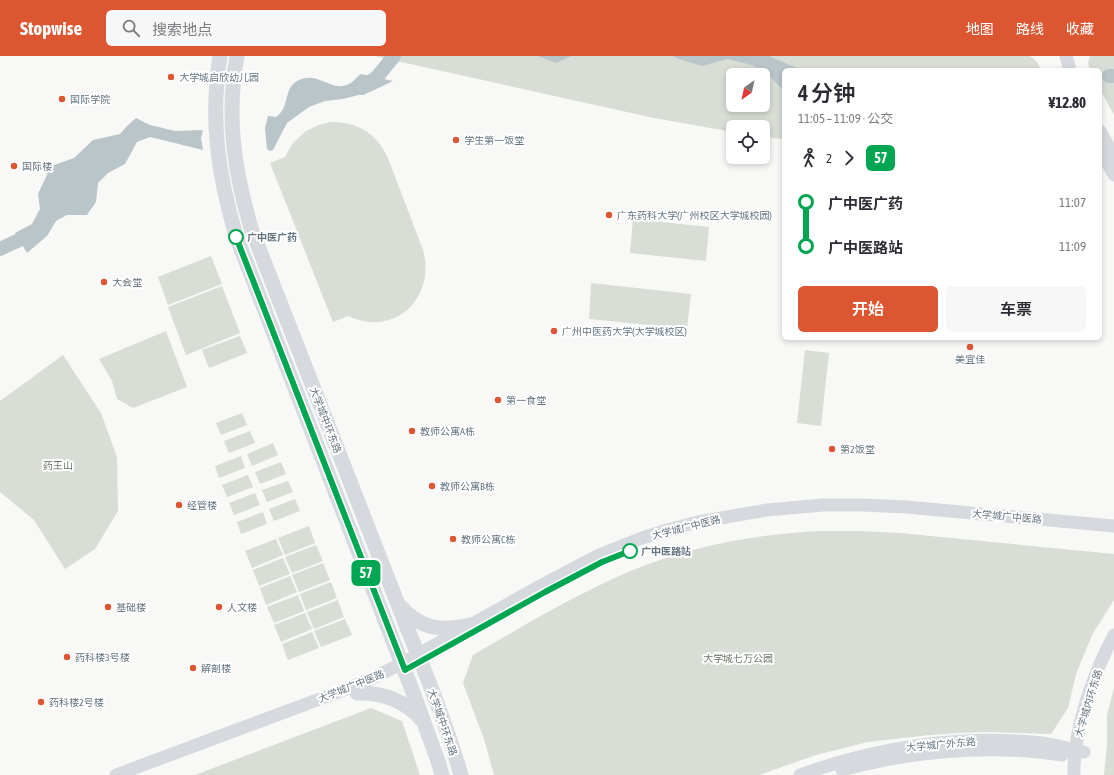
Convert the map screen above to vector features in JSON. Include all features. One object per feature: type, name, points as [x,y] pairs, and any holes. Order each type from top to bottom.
[{"type":"main road","name":"大学城中环东路","points":[[220,56],[216,90],[216,139],[223,188],[236,236],[425,724],[442,775]]},
{"type":"main road","name":"大学城中环东路","points":[[237,56],[232,97],[232,138],[239,184],[251,228],[420,658],[443,718],[461,775]]},
{"type":"main road","points":[[1056,56],[1060,68]]},
{"type":"main road","points":[[1066,56],[1069,68]]},
{"type":"main road","points":[[1102,135],[1114,156]]},
{"type":"main road","points":[[1102,153],[1114,175]]},
{"type":"main road","name":"大学城广中医路","points":[[420,658],[470,625],[599,555],[642,538],[685,525],[755,511],[823,505],[879,505],[1114,526]]},
{"type":"main road","name":"大学城广中医路","points":[[140,775],[378,684],[403,667],[617,556],[657,541],[687,532],[768,518],[824,513],[879,513],[1114,534]]},
{"type":"main road","points":[[397,600],[409,615],[427,626],[449,629],[470,625]]},
{"type":"main road","name":"大学城内环东路","points":[[1083,775],[1080,754],[1082,720],[1092,684],[1114,635]]},
{"type":"main road","name":"大学城内环东路","points":[[1074,775],[1097,697],[1114,654]]},
{"type":"main road","name":"大学城广中医路","points":[[116,775],[403,667]]},
{"type":"main road","points":[[357,693],[379,694],[393,699],[408,707],[425,724]]},
{"type":"main road","name":"大学城广外东路","points":[[800,775],[875,753],[910,746],[939,743],[1011,741],[1044,743],[1080,754]]},
{"type":"main road","name":"大学城广外东路","points":[[827,775],[915,755],[950,751],[1008,750],[1080,754]]},
{"type":"green space","points":[[374,56],[1030,56],[1037,62],[1040,68],[782,68],[782,139],[770,138],[770,120],[726,120],[726,131],[654,118]]},
{"type":"green space","points":[[1090,56],[1114,56],[1114,115],[1102,93],[1102,68],[1089,68],[1088,63]]},
{"type":"green space","points":[[330,122],[349,124],[365,130],[378,141],[388,158],[423,250],[425,277],[421,290],[415,301],[407,310],[396,317],[383,321],[366,322],[348,316],[333,322],[270,163],[285,157],[293,143],[306,131]]},
{"type":"green space","points":[[633,219],[709,227],[706,261],[630,253]]},
{"type":"green space","points":[[211,256],[222,284],[168,305],[158,277]]},
{"type":"green space","points":[[591,283],[691,294],[687,329],[589,319]]},
{"type":"green space","points":[[222,286],[240,333],[186,355],[168,307]]},
{"type":"green space","points":[[166,331],[187,387],[133,408],[117,399],[112,381],[99,359]]},
{"type":"green space","points":[[240,336],[247,353],[209,368],[202,350]]},
{"type":"green space","points":[[805,350],[829,353],[821,426],[797,423]]},
{"type":"green space","name":"药王山","points":[[63,355],[101,413],[117,457],[118,511],[95,549],[65,569],[34,520],[0,492],[0,401]]},
{"type":"green space","points":[[242,413],[247,425],[221,435],[216,423]]},
{"type":"green space","points":[[250,431],[255,443],[229,453],[224,441]]},
{"type":"green space","points":[[273,443],[278,455],[252,466],[247,454]]},
{"type":"green space","points":[[241,456],[245,468],[219,478],[215,466]]},
{"type":"green space","points":[[281,462],[286,474],[260,484],[255,472]]},
{"type":"green space","points":[[248,475],[253,487],[227,497],[222,485]]},
{"type":"green space","points":[[288,481],[293,492],[267,502],[262,490]]},
{"type":"green space","points":[[255,493],[260,505],[234,515],[229,503]]},
{"type":"green space","points":[[295,499],[300,511],[274,521],[269,509]]},
{"type":"green space","points":[[263,512],[267,524],[241,534],[237,522]]},
{"type":"green space","points":[[309,526],[315,543],[285,555],[278,538]]},
{"type":"green space","name":"大学城七万公园","points":[[820,531],[900,533],[1114,554],[1114,600],[1092,635],[1076,674],[1068,708],[1051,734],[988,732],[958,733],[868,742],[816,755],[759,775],[494,775],[484,739],[463,683],[473,655],[567,601],[606,582],[649,564],[721,543],[770,535]]},
{"type":"green space","points":[[276,539],[283,555],[252,568],[245,551]]},
{"type":"green space","points":[[316,545],[323,561],[292,573],[285,557]]},
{"type":"green space","points":[[283,558],[290,574],[259,586],[253,570]]},
{"type":"green space","points":[[323,563],[330,580],[299,592],[292,575]]},
{"type":"green space","points":[[290,576],[297,592],[266,605],[260,588]]},
{"type":"green space","points":[[331,582],[337,598],[306,610],[300,594]]},
{"type":"green space","points":[[298,595],[304,611],[274,623],[267,607]]},
{"type":"green space","points":[[338,600],[344,617],[314,629],[307,612]]},
{"type":"green space","points":[[305,613],[312,629],[281,642],[274,625]]},
{"type":"green space","points":[[345,619],[352,635],[321,647],[314,631]]},
{"type":"green space","points":[[312,632],[319,648],[288,660],[282,644]]},
{"type":"green space","points":[[1114,688],[1114,775],[1104,775],[1107,745],[1107,715]]},
{"type":"green space","points":[[371,708],[402,721],[420,775],[195,775]]},
{"type":"shaded area","points":[[538,56],[571,56],[556,63]]},
{"type":"shaded area","points":[[673,56],[769,56],[796,68],[782,68],[782,89],[770,76],[770,68],[758,68],[752,65],[727,59],[702,66]]},
{"type":"shaded area","points":[[361,74],[393,81],[370,92],[343,99],[325,101],[309,107],[287,123],[273,150],[270,151],[267,149],[265,128],[268,116],[276,117],[281,113],[290,88],[294,83],[306,78],[312,78],[341,86],[349,84]]},
{"type":"shaded area","points":[[136,118],[150,125],[175,131],[203,130],[201,138],[203,150],[150,137],[137,142],[125,164],[108,173],[98,183],[96,202],[87,215],[67,215],[56,221],[47,236],[27,253],[15,233],[32,224],[40,209],[38,194],[51,166],[74,158],[93,140],[120,134]]},
{"type":"waterway","points":[[362,88],[377,77],[394,56]]},
{"type":"waterway","points":[[1109,76],[1114,76]]},
{"type":"waterway","points":[[0,249],[35,232]]},
{"type":"bus line","name":"57","points":[[236,237],[405,670],[545,592],[602,562],[630,551]]},
{"type":"place","name":"大学城启欣幼儿园","points":[[171,77]]},
{"type":"place","name":"国际学院","points":[[62,99]]},
{"type":"place","name":"学生第一饭堂","points":[[456,140]]},
{"type":"place","name":"国际楼","points":[[14,166]]},
{"type":"place","name":"广东药科大学(广州校区大学城校园)","points":[[609,215]]},
{"type":"place","name":"广中医广药","points":[[236,237]]},
{"type":"place","name":"大会堂","points":[[104,282]]},
{"type":"place","name":"广州中医药大学(大学城校区)","points":[[554,331]]},
{"type":"place","name":"美宜佳","points":[[970,347]]},
{"type":"place","name":"第一食堂","points":[[498,400]]},
{"type":"place","name":"教师公寓A栋","points":[[412,431]]},
{"type":"place","name":"第2饭堂","points":[[832,449]]},
{"type":"place","name":"教师公寓B栋","points":[[432,486]]},
{"type":"place","name":"经管楼","points":[[179,505]]},
{"type":"place","name":"教师公寓C栋","points":[[453,539]]},
{"type":"place","name":"广中医路站","points":[[630,551]]},
{"type":"place","name":"基础楼","points":[[108,607]]},
{"type":"place","name":"人文楼","points":[[219,607]]},
{"type":"place","name":"药科楼3号楼","points":[[67,657]]},
{"type":"place","name":"解剖楼","points":[[193,668]]},
{"type":"place","name":"药科楼2号楼","points":[[41,702]]}]
